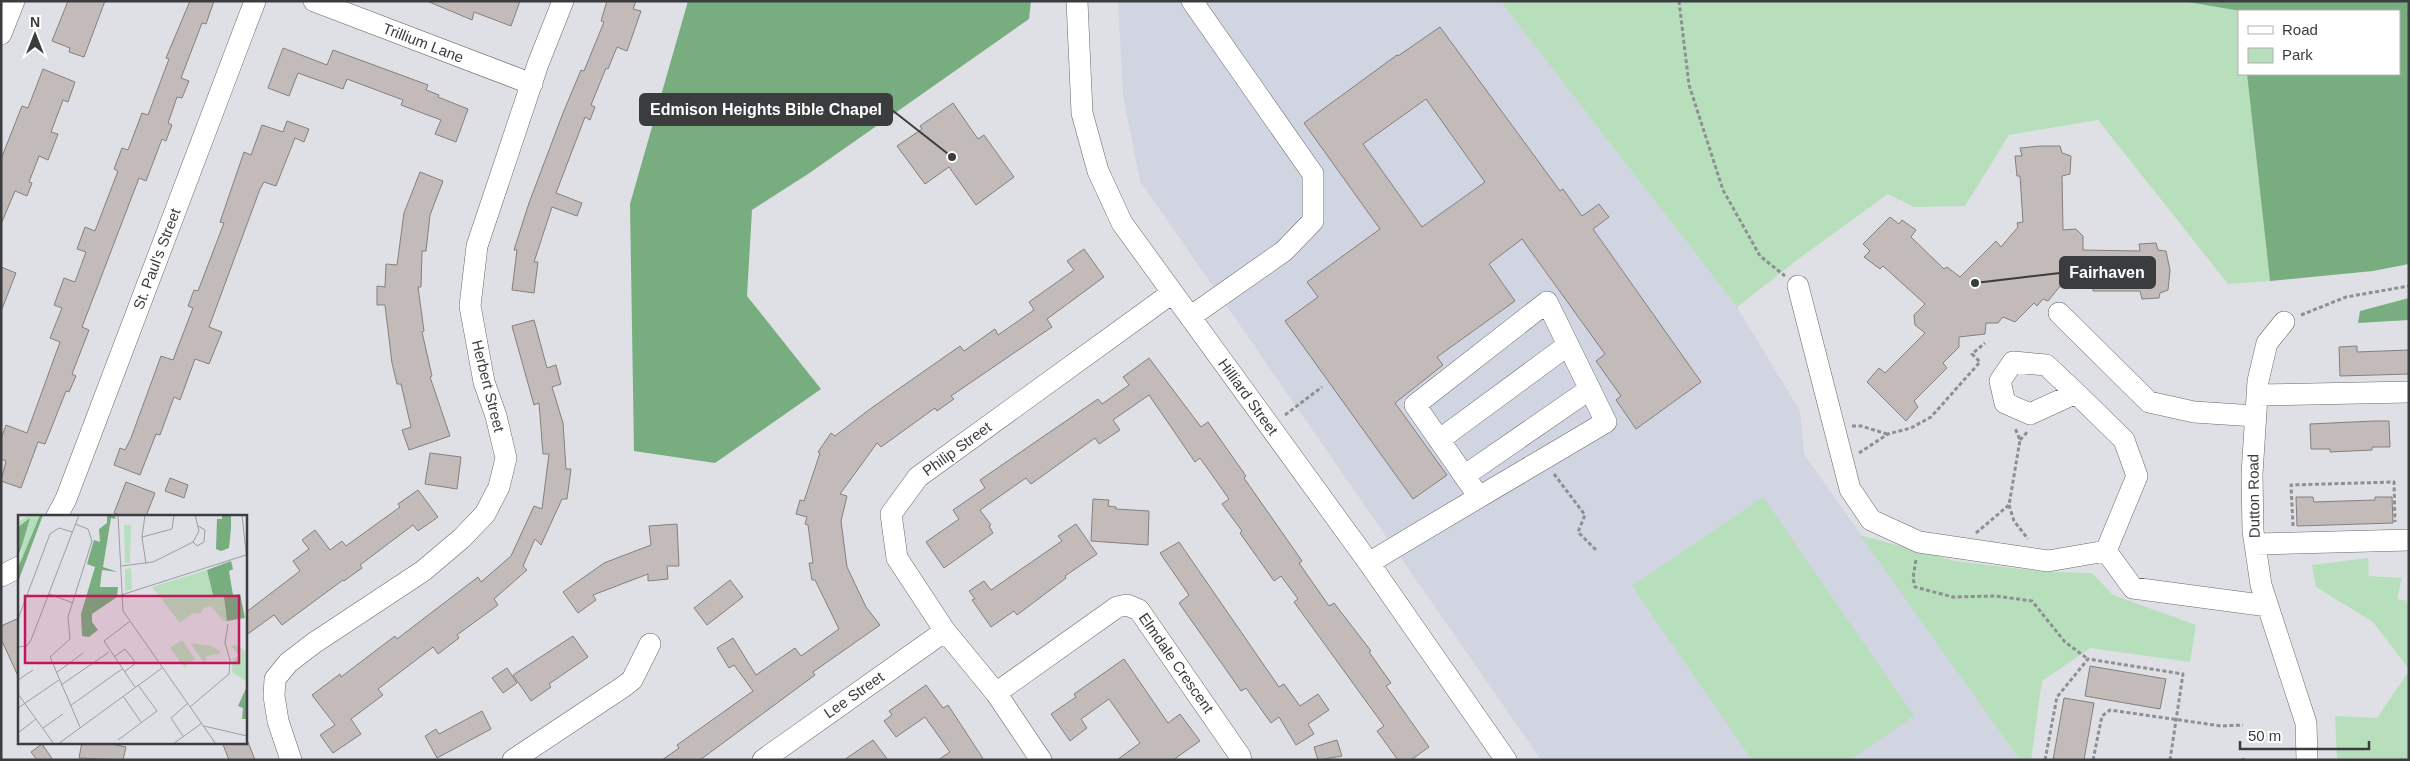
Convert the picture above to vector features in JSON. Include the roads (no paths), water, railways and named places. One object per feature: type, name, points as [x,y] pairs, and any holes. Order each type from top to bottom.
[{"type":"street","points":[[1,34],[14,1]]},
{"type":"street","name":"St. Paul's Street","points":[[58,515],[66,499],[255,1]]},
{"type":"street","name":"Trillium Lane","points":[[314,1],[532,84]]},
{"type":"street","name":"Herbert Street","points":[[291,760],[278,722],[274,696],[275,679],[288,663],[314,643],[423,571],[462,538],[485,514],[499,486],[506,458],[496,416],[484,382],[470,306],[477,246],[532,84],[563,1]]},
{"type":"street","name":"Hilliard Street","points":[[1077,1],[1082,113],[1098,171],[1122,223],[1369,563],[1506,760]]},
{"type":"street","points":[[1190,317],[1284,251],[1313,221],[1313,174],[1192,1]]},
{"type":"street","points":[[1798,286],[1850,489],[1871,520],[1919,542],[2043,560],[2106,551]]},
{"type":"street","name":"Philip Street","points":[[1041,760],[996,693],[945,631],[897,558],[891,514],[918,477],[1172,293]]},
{"type":"street","points":[[1369,563],[1606,422],[1547,302],[1415,405],[1479,497]]},
{"type":"street","points":[[2059,313],[2148,402],[2194,412],[2256,416]]},
{"type":"street","name":"Dutton Road","points":[[2284,322],[2267,343],[2258,381],[2252,474],[2255,544],[2261,585],[2306,724],[2306,760]]},
{"type":"street","points":[[1440,440],[1568,345]]},
{"type":"street","points":[[2076,393],[2030,414],[2005,403],[2000,381],[2013,362],[2046,365],[2076,393],[2124,440],[2137,476],[2106,551]]},
{"type":"street","points":[[1464,476],[1590,388]]},
{"type":"street","points":[[2257,394],[2409,392]]},
{"type":"street","points":[[2255,544],[2402,540]]},
{"type":"street","points":[[2106,551],[2133,588],[2268,606]]},
{"type":"street","points":[[1,576],[18,568]]},
{"type":"street","name":"Elmdale Crescent","points":[[996,693],[1116,607],[1127,605],[1139,610],[1241,760]]},
{"type":"street","name":"Lee Street","points":[[763,760],[945,631]]},
{"type":"street","points":[[513,760],[632,680],[650,644]]},
{"type":"place","name":"Edmison Heights Bible Chapel","points":[[952,157]]},
{"type":"place","name":"Fairhaven","points":[[1975,283]]}]
